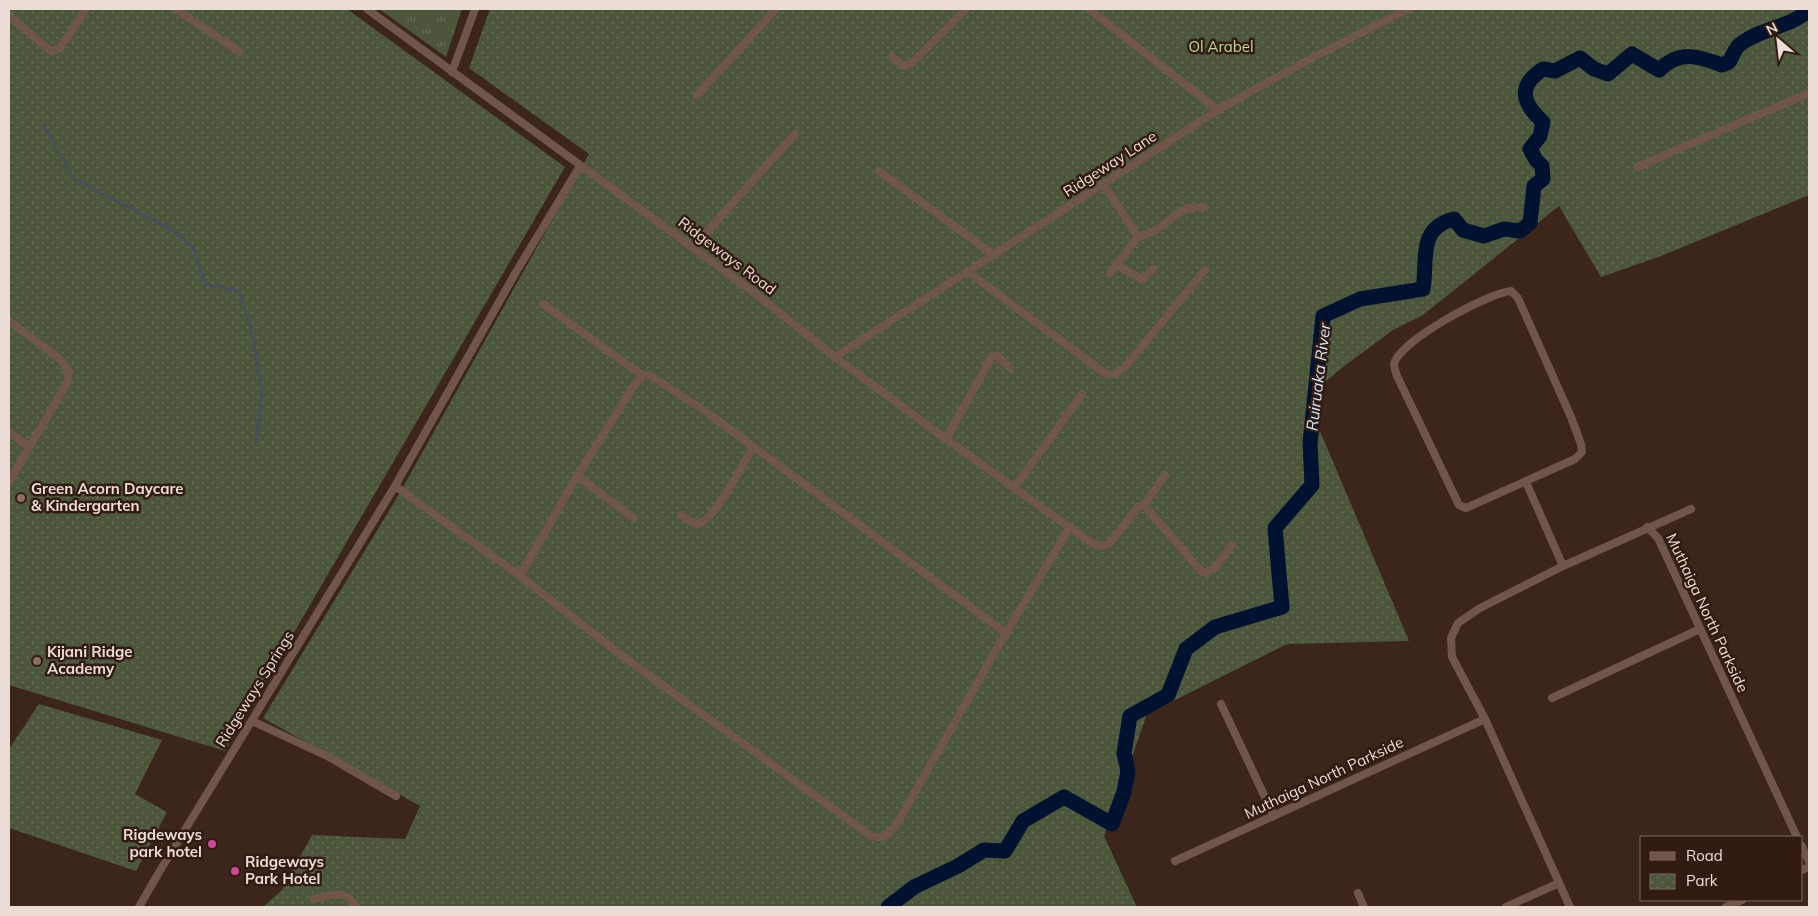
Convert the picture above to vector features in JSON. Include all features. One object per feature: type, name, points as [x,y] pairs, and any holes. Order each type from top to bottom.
[{"type":"street","points":[[9,16],[52,52],[60,48],[86,9]]},
{"type":"street","points":[[176,9],[240,52]]},
{"type":"street","name":"Ridgeways Road","points":[[367,9],[693,247],[835,357],[946,439],[1090,542],[1098,546],[1108,544],[1138,507],[1144,505],[1165,475]]},
{"type":"street","points":[[452,72],[475,9]]},
{"type":"street","points":[[697,95],[776,9]]},
{"type":"street","points":[[892,58],[904,66],[912,63],[966,9]]},
{"type":"street","points":[[1090,9],[1218,110]]},
{"type":"street","name":"Ridgeway Lane","points":[[835,357],[1218,110],[1404,10]]},
{"type":"street","points":[[1637,167],[1809,93]]},
{"type":"street","points":[[693,247],[795,134]]},
{"type":"street","name":"Ridgeways Springs","points":[[139,907],[395,486],[516,272],[580,166]]},
{"type":"street","points":[[879,171],[994,255]]},
{"type":"street","points":[[1104,185],[1138,237]]},
{"type":"street","points":[[1110,272],[1138,237],[1154,231],[1186,208],[1198,206],[1204,208]]},
{"type":"street","points":[[1116,264],[1142,280],[1154,269]]},
{"type":"street","points":[[968,272],[1106,374],[1114,374],[1124,368],[1205,270]]},
{"type":"street","points":[[1502,292],[1511,292],[1518,298],[1581,444],[1582,452],[1575,459],[1526,482],[1475,506],[1466,508],[1460,505],[1396,376],[1394,365],[1400,354],[1425,334],[1469,305],[1502,292]]},
{"type":"street","points":[[543,304],[644,376]]},
{"type":"street","points":[[9,321],[60,359],[69,371],[67,383],[9,482]]},
{"type":"street","points":[[946,439],[992,356],[995,355],[1010,368]]},
{"type":"street","points":[[520,576],[577,476],[635,384],[644,376],[650,375],[753,447],[1006,633]]},
{"type":"street","points":[[1014,488],[1082,394]]},
{"type":"street","points":[[9,432],[30,447]]},
{"type":"street","points":[[680,515],[692,523],[698,524],[704,521],[714,510],[753,447]]},
{"type":"street","points":[[577,476],[634,518]]},
{"type":"street","points":[[1526,482],[1563,566]]},
{"type":"street","points":[[395,486],[520,576],[625,658],[876,837],[886,836],[896,825],[1006,633],[1070,527]]},
{"type":"street","points":[[1144,505],[1201,571],[1206,573],[1215,568],[1232,545]]},
{"type":"street","points":[[1647,527],[1691,508]]},
{"type":"street","name":"Muthaiga North Parkside","points":[[1570,907],[1485,719],[1452,657],[1450,646],[1453,632],[1464,617],[1563,566],[1647,527],[1658,538],[1798,836]]},
{"type":"street","points":[[1552,698],[1700,629]]},
{"type":"street","points":[[1221,704],[1274,816]]},
{"type":"street","name":"Muthaiga North Parkside","points":[[1175,861],[1485,719]]},
{"type":"street","points":[[252,721],[329,757],[396,796]]},
{"type":"street","points":[[1803,848],[1809,862]]},
{"type":"street","points":[[1506,907],[1559,883]]},
{"type":"street","points":[[1358,893],[1364,907]]},
{"type":"street","points":[[314,899],[343,894],[350,897],[356,907]]},
{"type":"street","points":[[1726,907],[1740,901]]},
{"type":"green space","points":[[9,9],[347,9],[565,167],[225,751],[9,685]]},
{"type":"green space","points":[[379,9],[462,9],[446,57]]},
{"type":"green space","name":"Ol Arabel","points":[[490,9],[1809,9],[1809,195],[1661,256],[1601,277],[1559,206],[1423,315],[1393,330],[1343,367],[1306,398],[1409,641],[1287,644],[1147,714],[1104,836],[1137,907],[263,907],[282,890],[312,835],[405,839],[420,806],[263,718],[398,496],[589,154],[469,68]]},
{"type":"green space","points":[[39,704],[162,740],[135,794],[167,812],[136,871],[9,828],[9,749]]},
{"type":"waterway","name":"Ruiruaka River","points":[[888,907],[914,887],[958,866],[984,850],[1005,851],[1023,821],[1064,797],[1112,824],[1124,792],[1128,771],[1124,753],[1130,716],[1168,695],[1186,649],[1215,627],[1282,607],[1275,528],[1312,485],[1310,443],[1323,316],[1360,299],[1423,289],[1426,247],[1429,237],[1442,223],[1454,219],[1463,230],[1484,236],[1504,229],[1520,231],[1530,223],[1534,186],[1543,179],[1542,166],[1530,149],[1540,136],[1543,122],[1530,108],[1525,95],[1526,88],[1535,75],[1543,69],[1555,71],[1580,58],[1594,69],[1608,74],[1632,54],[1659,70],[1682,57],[1697,57],[1722,65],[1729,62],[1739,45],[1747,39],[1793,21],[1809,10]]},
{"type":"waterway","points":[[43,124],[74,179],[169,228],[193,247],[205,284],[239,291],[253,338],[262,393],[256,442]]},
{"type":"place","name":"Green Acorn Daycare & Kindergarten","points":[[21,498]]},
{"type":"place","name":"Kijani Ridge Academy","points":[[37,661]]},
{"type":"place","name":"Rigdeways park hotel","points":[[212,844]]},
{"type":"place","name":"Ridgeways Park Hotel","points":[[235,871]]}]
